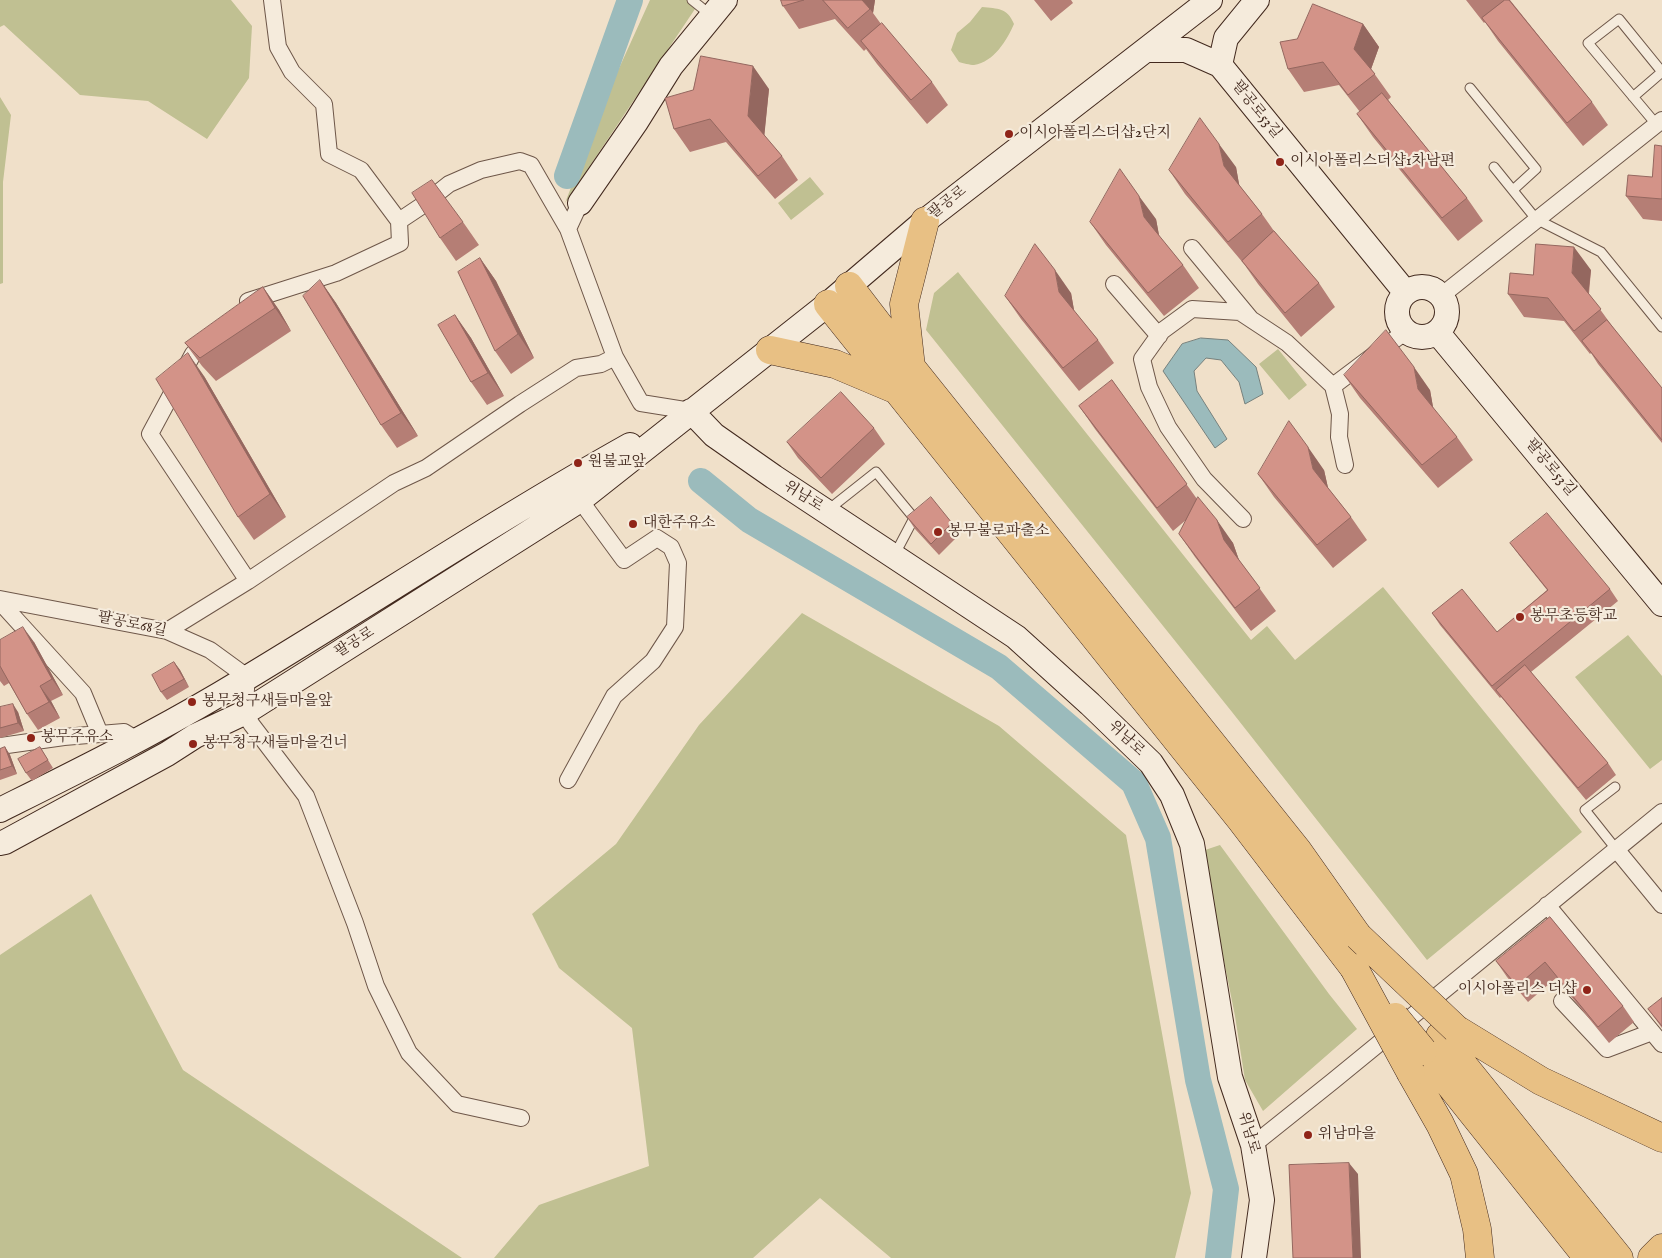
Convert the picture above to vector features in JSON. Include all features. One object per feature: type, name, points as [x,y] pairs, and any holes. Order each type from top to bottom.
[{"type":"highway","points":[[911,367],[904,304],[925,221]]},
{"type":"highway","points":[[849,286],[911,367],[1298,851],[1358,936],[1432,1047],[1598,1252]]},
{"type":"highway","points":[[828,304],[1240,820],[1354,968],[1432,1047],[1541,1082],[1662,1138]]},
{"type":"highway","points":[[770,350],[835,364],[896,389]]},
{"type":"highway","points":[[1432,1047],[1440,1124],[1464,1174],[1480,1258]]},
{"type":"highway","points":[[1467,1188],[1472,1258]]},
{"type":"highway","points":[[1652,1258],[1662,1248]]},
{"type":"main road","name":"팔공로","points":[[0,843],[167,754],[195,736],[244,713],[580,500],[690,411],[828,304],[925,221],[1210,0]]},
{"type":"main road","points":[[1146,50],[1186,50],[1220,65],[1226,38],[1257,0]]},
{"type":"main road","points":[[580,203],[671,66],[719,8]]},
{"type":"main road","name":"팔공로53길","points":[[1220,65],[1406,293]]},
{"type":"main road","points":[[1428,288],[1441,296],[1447,310],[1443,326],[1438,332],[1425,337],[1406,330],[1399,320],[1397,312],[1398,305],[1406,293],[1413,289],[1428,288]]},
{"type":"main road","name":"팔공로53길","points":[[1438,332],[1662,604]]},
{"type":"main road","name":"팔공로","points":[[0,810],[137,740],[220,694],[563,482],[690,411]]},
{"type":"main road","name":"위남로","points":[[690,411],[714,435],[826,512],[1016,637],[1090,704],[1151,763],[1172,795],[1192,844],[1230,1077],[1253,1144],[1262,1200],[1254,1258]]},
{"type":"street","points":[[237,309],[243,302],[336,273],[400,243],[399,221],[361,170],[329,154],[324,104],[292,72],[278,47],[272,0]]},
{"type":"street","points":[[1441,296],[1659,122]]},
{"type":"street","points":[[399,221],[449,184],[482,170],[520,161],[531,165],[568,229],[614,357],[641,403],[690,411]]},
{"type":"street","points":[[568,229],[580,203]]},
{"type":"street","points":[[1192,248],[1252,320]]},
{"type":"street","points":[[1114,284],[1159,336]]},
{"type":"street","points":[[1243,519],[1199,471],[1168,427],[1149,387],[1142,359],[1159,336],[1192,309],[1240,312],[1287,343],[1333,386],[1340,414],[1339,438],[1345,465]]},
{"type":"street","points":[[218,328],[193,354],[150,434],[248,581]]},
{"type":"street","points":[[1333,386],[1406,330]]},
{"type":"street","points":[[167,631],[248,581],[394,483],[426,468],[576,368],[601,364],[614,357]]},
{"type":"street","points":[[568,780],[614,696],[653,661],[675,627],[678,563],[671,547],[657,538],[624,560],[580,500]]},
{"type":"street","points":[[0,600],[84,693],[100,734]]},
{"type":"street","name":"팔공로68길","points":[[0,600],[167,631],[210,650],[247,677]]},
{"type":"street","points":[[247,677],[244,713],[306,796],[355,923],[376,986],[409,1053],[458,1104],[521,1118]]},
{"type":"street","points":[[0,746],[124,732],[137,740]]},
{"type":"street","points":[[1253,1144],[1333,1081],[1662,812]]},
{"type":"street","points":[[1616,849],[1662,905]]},
{"type":"street","points":[[1547,905],[1657,1038],[1607,1049],[1562,1001]]},
{"type":"lane","points":[[692,0],[719,8]]},
{"type":"lane","points":[[1633,97],[1662,72],[1619,19],[1588,43],[1633,97],[1659,122]]},
{"type":"lane","points":[[1470,88],[1536,169],[1512,190]]},
{"type":"lane","points":[[1494,167],[1536,219],[1601,252],[1662,327]]},
{"type":"lane","points":[[826,512],[876,472],[914,518],[894,556]]},
{"type":"lane","points":[[1615,787],[1585,810],[1616,849]]},
{"type":"green space","points":[[0,0],[231,0],[252,26],[249,78],[207,139],[148,101],[80,95],[4,25],[0,27]]},
{"type":"green space","points":[[650,0],[701,0],[565,203],[606,97]]},
{"type":"green space","points":[[982,7],[1005,12],[1014,24],[1004,43],[988,60],[974,65],[959,62],[951,50],[957,33],[970,22]]},
{"type":"green space","points":[[0,97],[11,115],[3,182],[3,283],[0,284]]},
{"type":"green space","points":[[810,177],[824,194],[791,220],[778,203]]},
{"type":"green space","points":[[958,272],[1251,640],[1267,626],[1295,660],[1383,587],[1582,832],[1427,960],[1232,712],[926,330],[934,293]]},
{"type":"green space","points":[[1278,349],[1307,385],[1289,400],[1259,364]]},
{"type":"green space","points":[[802,613],[999,726],[1126,835],[1191,1193],[1175,1258],[891,1258],[820,1198],[753,1258],[494,1258],[539,1205],[649,1166],[632,1028],[559,968],[532,914],[616,844],[699,725]]},
{"type":"green space","points":[[1628,635],[1662,676],[1662,760],[1650,769],[1575,677]]},
{"type":"green space","points":[[1220,845],[1329,994],[1357,1029],[1263,1111],[1245,1080],[1235,1016],[1202,851]]},
{"type":"green space","points":[[91,894],[183,1070],[462,1258],[0,1258],[0,955]]},
{"type":"water","points":[[1201,338],[1228,340],[1256,367],[1263,394],[1245,404],[1239,382],[1221,360],[1206,358],[1194,371],[1197,391],[1227,439],[1215,448],[1163,371],[1182,344]]},
{"type":"building","points":[[781,0],[804,0],[783,6]]},
{"type":"building","points":[[823,0],[862,0],[870,9],[848,28]]},
{"type":"building","points":[[1505,0],[1509,0],[1592,102],[1567,123],[1482,18]]},
{"type":"building","points":[[1313,4],[1363,24],[1354,49],[1375,74],[1348,95],[1323,62],[1288,69],[1280,42],[1297,39]]},
{"type":"building","points":[[882,23],[932,82],[911,100],[861,41]]},
{"type":"building","points":[[701,56],[753,66],[748,116],[782,156],[758,176],[710,119],[674,129],[665,98],[693,90]]},
{"type":"building","points":[[1382,93],[1467,198],[1442,218],[1357,114]]},
{"type":"building","points":[[1200,118],[1219,144],[1224,166],[1262,214],[1228,242],[1169,170]]},
{"type":"building","points":[[1655,145],[1662,146],[1662,199],[1626,196],[1628,175],[1652,177]]},
{"type":"building","points":[[1120,169],[1139,196],[1144,217],[1183,265],[1148,293],[1090,222]]},
{"type":"building","points":[[432,180],[463,222],[440,238],[412,193]]},
{"type":"building","points":[[1274,231],[1319,283],[1285,313],[1242,261]]},
{"type":"building","points":[[1035,244],[1055,270],[1059,292],[1098,340],[1063,368],[1005,296]]},
{"type":"building","points":[[1536,244],[1574,247],[1572,273],[1601,309],[1574,331],[1548,298],[1508,294],[1510,273],[1533,275]]},
{"type":"building","points":[[480,258],[518,334],[495,351],[458,272]]},
{"type":"building","points":[[320,280],[401,413],[381,425],[303,296]]},
{"type":"building","points":[[263,287],[275,308],[200,358],[185,343]]},
{"type":"building","points":[[455,315],[488,373],[471,382],[438,325]]},
{"type":"building","points":[[1607,320],[1662,388],[1662,440],[1582,341]]},
{"type":"building","points":[[1386,330],[1414,367],[1418,389],[1457,437],[1422,465],[1344,375]]},
{"type":"building","points":[[188,353],[270,494],[238,517],[156,379]]},
{"type":"building","points":[[1112,380],[1187,484],[1157,508],[1079,406]]},
{"type":"building","points":[[841,392],[874,428],[821,478],[787,442]]},
{"type":"building","points":[[1289,421],[1308,447],[1313,469],[1351,517],[1317,545],[1258,474]]},
{"type":"building","points":[[931,497],[952,523],[931,544],[907,517]]},
{"type":"building","points":[[1198,497],[1217,520],[1224,540],[1260,588],[1235,608],[1179,534]]},
{"type":"building","points":[[1547,513],[1610,589],[1492,686],[1432,613],[1462,589],[1497,632],[1548,590],[1510,543]]},
{"type":"building","points":[[23,627],[52,679],[40,686],[49,702],[27,714],[0,666],[0,640]]},
{"type":"building","points":[[174,662],[184,679],[161,692],[152,675]]},
{"type":"building","points":[[1525,665],[1608,763],[1578,788],[1496,690]]},
{"type":"building","points":[[13,704],[18,723],[0,728],[0,707]]},
{"type":"building","points":[[5,747],[12,766],[0,770],[0,749]]},
{"type":"building","points":[[40,747],[48,760],[26,773],[18,759]]},
{"type":"building","name":"이시아폴리스 더샵","points":[[1550,917],[1623,1006],[1598,1027],[1545,962],[1517,986],[1496,961]]},
{"type":"building","points":[[1662,998],[1662,1026],[1648,1009]]},
{"type":"building","points":[[1349,1163],[1353,1258],[1293,1258],[1289,1165]]},
{"type":"waterway","points":[[567,176],[630,0]]},
{"type":"waterway","points":[[701,481],[749,520],[999,667],[1134,783],[1158,838],[1198,1080],[1226,1189],[1218,1258]]},
{"type":"place","name":"이시아폴리스더샵2단지","points":[[1009,134]]},
{"type":"place","name":"이시아폴리스더샵1차남편","points":[[1280,162]]},
{"type":"place","name":"원불교앞","points":[[578,463]]},
{"type":"place","name":"대한주유소","points":[[633,524]]},
{"type":"place","name":"봉무불로파출소","points":[[938,532]]},
{"type":"place","name":"봉무초등학교","points":[[1520,617]]},
{"type":"place","name":"봉무청구새들마을앞","points":[[192,702]]},
{"type":"place","name":"봉무주유소","points":[[31,738]]},
{"type":"place","name":"봉무청구새들마을건너","points":[[193,744]]},
{"type":"place","name":"이시아폴리스 더샵","points":[[1587,990]]},
{"type":"place","name":"위남마을","points":[[1308,1135]]}]
